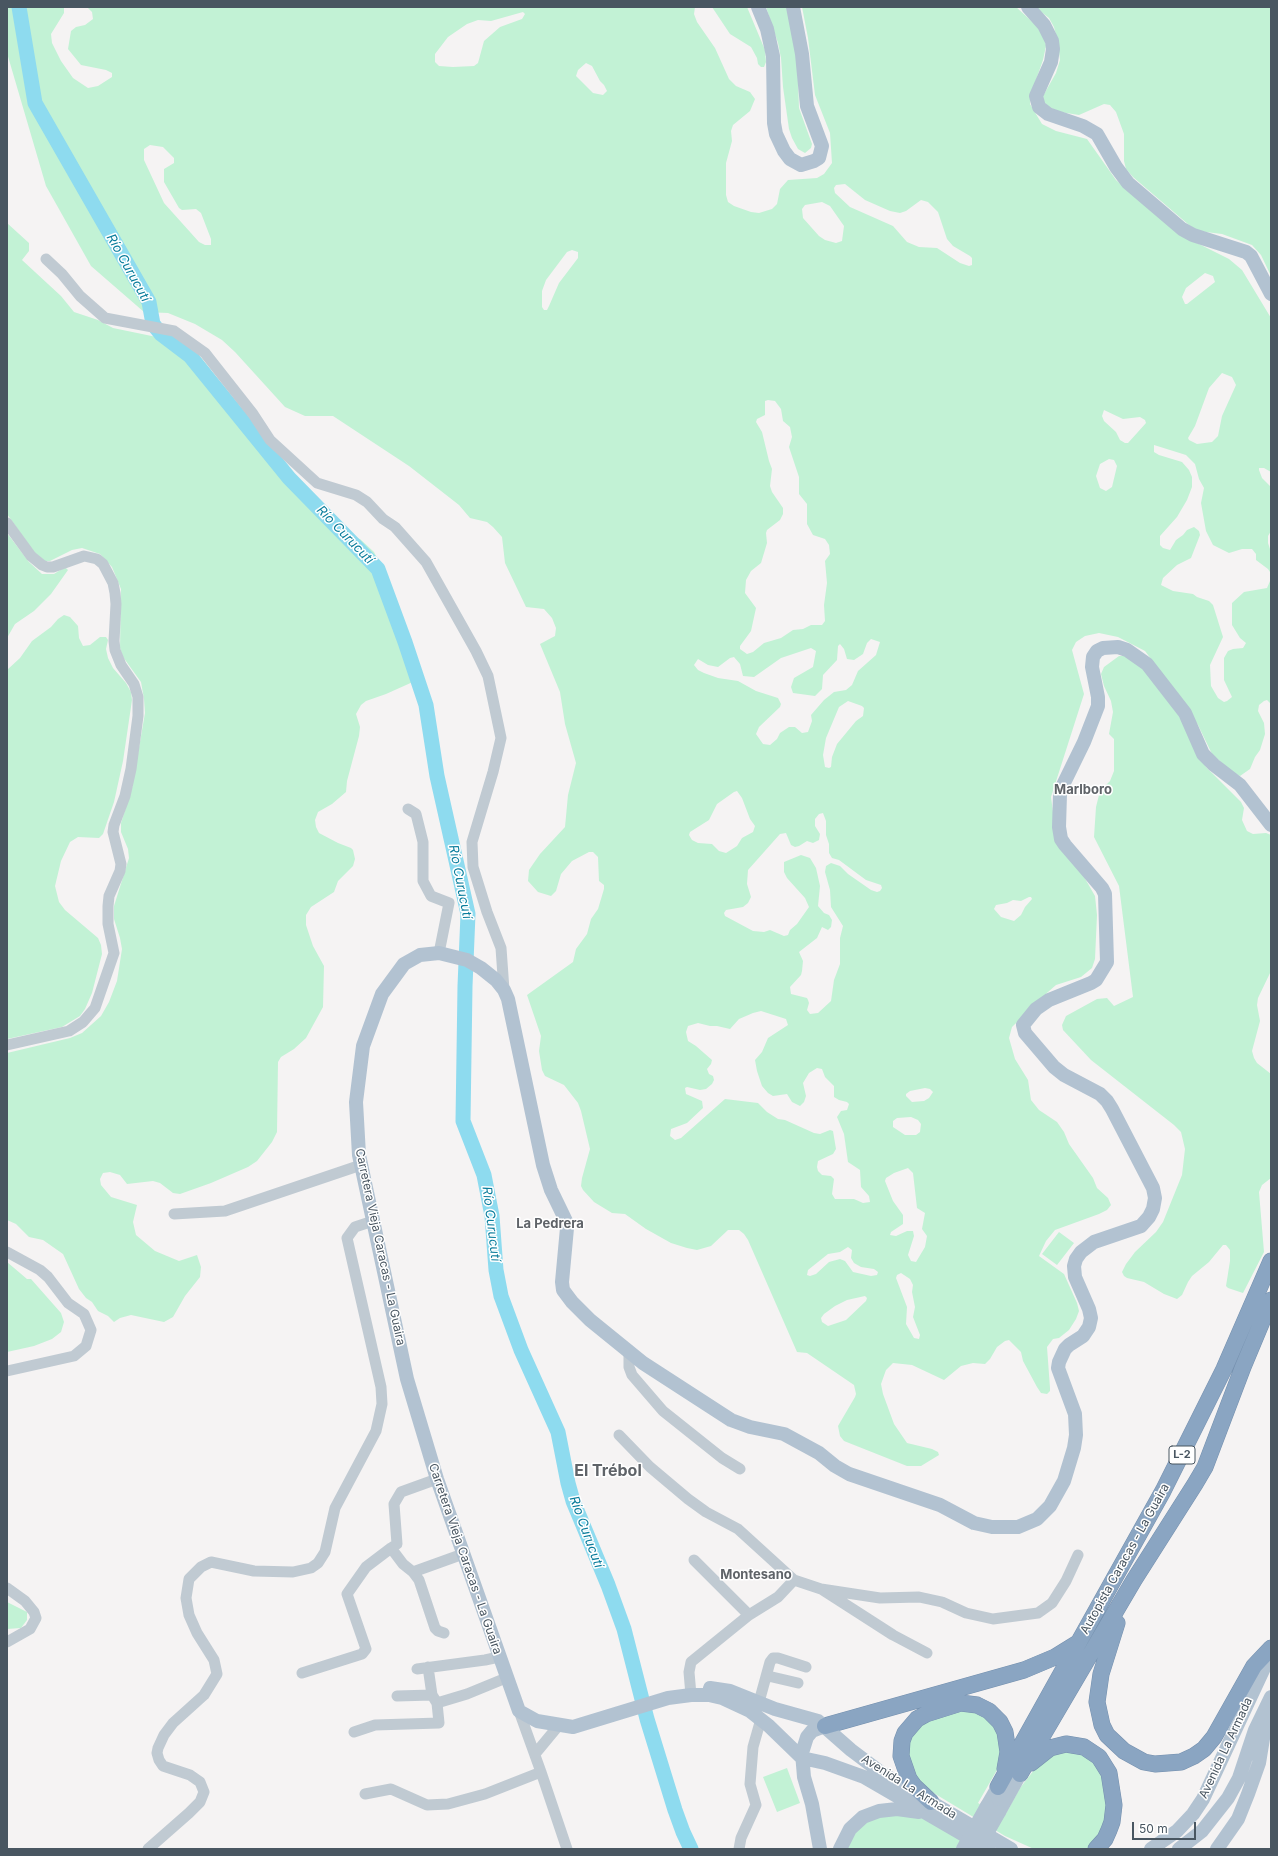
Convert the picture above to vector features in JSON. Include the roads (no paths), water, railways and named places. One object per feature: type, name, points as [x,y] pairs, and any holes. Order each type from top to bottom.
[{"type":"highway","name":"Autopista Caracas - La Guaira","points":[[998,1787],[1184,1451],[1224,1369],[1271,1261]]},
{"type":"highway","name":"Autopista Caracas - La Guaira","points":[[1020,1774],[1134,1580],[1205,1467],[1243,1367],[1271,1300]]},
{"type":"highway","points":[[1134,1580],[1109,1645],[1101,1674],[1097,1702],[1102,1725],[1107,1735],[1124,1752],[1135,1758],[1155,1764],[1181,1762],[1204,1749],[1214,1736],[1254,1666],[1271,1648]]},
{"type":"highway","points":[[825,1726],[1024,1670],[1055,1656],[1078,1643]]},
{"type":"highway","points":[[930,1808],[905,1771],[901,1756],[902,1741],[910,1727],[917,1719],[926,1714],[953,1705],[969,1704],[983,1708],[995,1716],[1003,1727],[1008,1745],[1008,1759],[998,1787]]},
{"type":"highway","points":[[1020,1774],[1043,1753],[1057,1746],[1074,1744],[1084,1747],[1099,1756],[1109,1773],[1114,1805],[1112,1822],[1109,1830],[1105,1839],[1096,1849]]},
{"type":"main road","points":[[758,7],[769,36],[773,56],[774,122],[776,134],[784,152],[790,159],[801,165],[814,162],[819,158],[822,146],[807,106],[802,54],[793,7]]},
{"type":"main road","points":[[1028,7],[1044,25],[1052,41],[1053,49],[1051,62],[1036,96],[1039,107],[1048,114],[1083,126],[1097,134],[1116,167],[1128,183],[1182,230],[1246,252],[1251,256],[1271,294]]},
{"type":"main road","name":"Carretera Vieja Caracas - La Guaira","points":[[518,1711],[437,1479],[407,1379],[359,1155],[356,1102],[363,1046],[382,994],[404,964],[420,956],[439,953],[473,962],[490,975],[504,990],[508,999],[543,1165],[551,1190],[566,1221],[567,1228],[562,1282],[563,1290],[579,1310],[629,1352],[662,1376],[731,1420],[742,1425],[778,1432],[791,1437],[819,1453],[836,1466],[853,1475],[940,1505],[968,1520],[981,1524],[1018,1527],[1037,1519],[1050,1506],[1064,1481],[1076,1435],[1075,1414],[1058,1368],[1065,1349],[1069,1344],[1083,1336],[1089,1327],[1091,1318],[1089,1309],[1075,1277],[1074,1266],[1076,1259],[1080,1252],[1094,1242],[1141,1226],[1149,1217],[1153,1209],[1155,1198],[1153,1188],[1112,1109],[1106,1101],[1100,1094],[1064,1075],[1054,1067],[1025,1033],[1023,1026],[1036,1009],[1049,1000],[1091,984],[1096,980],[1107,962],[1105,894],[1102,888],[1064,845],[1061,839],[1059,827],[1060,794],[1062,787],[1084,742],[1098,706],[1098,697],[1092,667],[1093,656],[1097,651],[1103,648],[1118,647],[1127,650],[1147,664],[1185,713],[1203,754],[1246,791],[1264,818],[1271,825]]},
{"type":"main road","name":"Avenida La Armada","points":[[1151,1849],[1181,1827],[1203,1799],[1271,1653]]},
{"type":"main road","name":"Avenida La Armada","points":[[518,1711],[536,1721],[559,1725],[667,1695],[709,1688],[730,1691],[789,1714],[812,1718],[825,1726],[868,1764],[988,1849]]},
{"type":"main road","name":"Avenida La Armada","points":[[691,1692],[722,1698],[742,1707],[761,1719],[802,1758],[864,1777],[1011,1849]]},
{"type":"main road","points":[[1226,1849],[1259,1763],[1270,1699]]},
{"type":"main road","name":"Avenida La Armada","points":[[1179,1849],[1202,1831],[1228,1798],[1238,1778],[1255,1730],[1270,1699]]},
{"type":"main road","points":[[820,1849],[812,1804],[804,1777],[802,1758],[803,1746],[807,1737],[812,1731],[825,1726]]},
{"type":"main road","name":"L-2","points":[[963,1849],[1020,1774]]},
{"type":"main road","name":"L-2","points":[[978,1849],[993,1809],[998,1787]]},
{"type":"main road","points":[[840,1849],[850,1829],[863,1817],[897,1809],[930,1808]]},
{"type":"main road","points":[[1217,1849],[1238,1818]]},
{"type":"street","points":[[46,259],[62,274],[80,296],[105,318],[174,331],[205,353],[253,414],[270,440],[317,483],[356,495],[367,502],[383,519],[395,528],[426,562],[476,651],[488,676],[501,738],[493,772],[472,842],[474,867],[487,912],[502,948],[504,990]]},
{"type":"street","points":[[7,523],[31,556],[42,566],[53,566],[84,556],[91,556],[102,564],[113,583],[115,593],[115,650],[121,665],[134,684],[138,697],[138,716],[131,769],[125,796],[114,825],[113,832],[121,864],[120,871],[109,896],[108,906],[108,924],[114,953],[97,1001],[89,1016],[76,1027],[48,1037],[7,1045]]},
{"type":"street","points":[[408,809],[416,814],[423,842],[423,881],[431,896],[449,903],[439,953]]},
{"type":"street","points":[[174,1214],[225,1211],[361,1166]]},
{"type":"street","points":[[148,1849],[200,1802],[204,1792],[200,1782],[190,1775],[163,1766],[157,1753],[164,1735],[173,1723],[204,1695],[216,1674],[214,1660],[197,1633],[189,1615],[186,1598],[189,1579],[201,1567],[211,1562],[254,1571],[286,1572],[311,1568],[318,1563],[325,1552],[335,1508],[376,1431],[382,1404],[381,1387],[347,1238],[355,1227],[373,1221]]},
{"type":"street","points":[[7,1252],[40,1270],[48,1277],[68,1303],[87,1318],[91,1330],[86,1346],[74,1356],[7,1371]]},
{"type":"street","points":[[629,1352],[629,1367],[632,1375],[663,1411],[722,1458],[740,1469]]},
{"type":"street","points":[[619,1435],[650,1467],[688,1499],[706,1512],[738,1529],[794,1580],[821,1588],[880,1598],[919,1597],[942,1602],[966,1613],[993,1619],[1016,1617],[1038,1612],[1052,1603],[1066,1581],[1078,1555]]},
{"type":"street","points":[[302,1672],[362,1654],[366,1649],[347,1594],[366,1567],[397,1544],[394,1504],[401,1492],[437,1479]]},
{"type":"street","points":[[391,1548],[419,1580],[435,1628],[444,1633]]},
{"type":"street","points":[[413,1572],[463,1554]]},
{"type":"street","points":[[694,1560],[749,1615]]},
{"type":"street","points":[[691,1692],[689,1672],[691,1662],[749,1615],[778,1597],[794,1580]]},
{"type":"street","points":[[7,1588],[25,1601],[34,1612],[36,1618],[30,1629],[7,1642]]},
{"type":"street","points":[[821,1588],[893,1635],[927,1653]]},
{"type":"street","points":[[417,1669],[499,1657]]},
{"type":"street","points":[[759,1702],[768,1676],[770,1662],[773,1658],[778,1658],[806,1667]]},
{"type":"street","points":[[354,1732],[375,1725],[439,1723],[428,1667]]},
{"type":"street","points":[[768,1676],[798,1684]]},
{"type":"street","points":[[397,1696],[434,1699],[460,1696],[506,1678]]},
{"type":"street","points":[[518,1711],[542,1772],[568,1849]]},
{"type":"street","points":[[739,1849],[741,1838],[756,1805],[750,1784],[753,1747],[761,1719]]},
{"type":"street","points":[[535,1754],[559,1725]]},
{"type":"street","points":[[365,1794],[392,1789],[427,1805],[448,1804],[485,1794],[542,1772]]},
{"type":"waterway","name":"Río Curucutí","points":[[19,7],[35,103],[149,302],[153,324],[161,334],[190,356],[289,478],[378,569],[405,642],[426,705],[437,776],[468,914],[465,986],[463,1121],[484,1175],[492,1216],[496,1270],[501,1296],[521,1350],[558,1432],[573,1501],[608,1585],[624,1629],[647,1719],[675,1810],[691,1849]]},
{"type":"district","name":"Marlboro","points":[[1083,790]]},
{"type":"district","name":"La Pedrera","points":[[550,1224]]},
{"type":"district","name":"El Trébol","points":[[608,1471]]},
{"type":"district","name":"Montesano","points":[[756,1575]]}]
